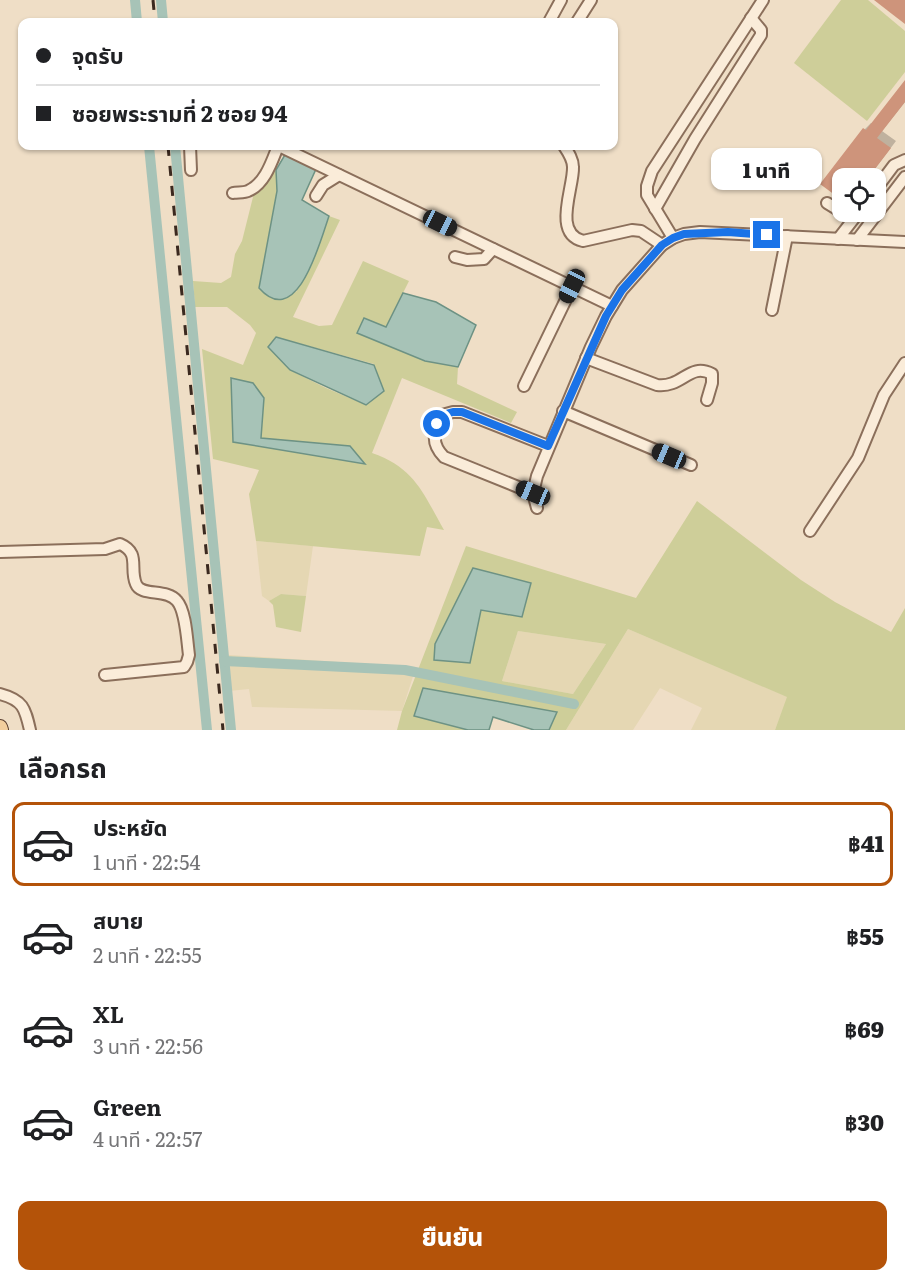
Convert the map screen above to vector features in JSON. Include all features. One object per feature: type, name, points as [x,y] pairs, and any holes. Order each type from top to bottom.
[{"type":"street","points":[[551,18],[561,0]]},
{"type":"street","points":[[580,18],[591,0]]},
{"type":"street","points":[[673,238],[647,195],[647,186],[652,171],[762,0]]},
{"type":"street","points":[[655,209],[732,78],[761,35],[761,30],[751,18]]},
{"type":"street","points":[[719,68],[732,78]]},
{"type":"street","points":[[680,129],[695,139]]},
{"type":"street","points":[[190,150],[191,170]]},
{"type":"street","points":[[233,193],[247,191],[258,183],[266,173],[277,150]]},
{"type":"street","points":[[287,150],[612,306]]},
{"type":"street","points":[[567,150],[571,156],[573,168],[566,221],[570,231],[578,240],[584,241],[632,230],[641,231],[662,245]]},
{"type":"street","points":[[886,176],[894,165],[905,160]]},
{"type":"street","points":[[316,196],[323,185],[339,175]]},
{"type":"street","points":[[857,240],[905,177]]},
{"type":"street","points":[[827,203],[832,205]]},
{"type":"street","points":[[838,240],[851,222]]},
{"type":"street","points":[[537,508],[533,493],[537,476],[586,358],[622,290],[662,245],[684,234],[700,232],[905,242]]},
{"type":"street","points":[[772,310],[787,236]]},
{"type":"street","points":[[455,257],[468,260],[484,259],[493,249]]},
{"type":"street","points":[[524,386],[572,286]]},
{"type":"street","points":[[586,358],[657,385],[669,386],[693,372],[700,370],[707,372],[712,374],[707,400]]},
{"type":"street","points":[[810,531],[858,458],[884,395],[905,363]]},
{"type":"street","points":[[563,411],[691,465]]},
{"type":"street","points":[[533,493],[444,457],[436,449],[434,438],[437,424],[442,415],[462,412],[548,446]]},
{"type":"street","points":[[0,552],[105,549],[120,544],[132,555],[138,588],[171,594],[179,602],[183,613],[189,655],[184,667],[105,675]]},
{"type":"street","points":[[0,694],[16,699],[21,704],[30,730]]},
{"type":"shaded area","points":[[286,153],[316,169],[302,200],[329,216],[305,278],[285,299],[273,298],[259,288],[277,191],[276,170]]},
{"type":"shaded area","points":[[403,293],[436,302],[476,325],[458,367],[425,361],[357,333],[364,318],[386,327]]},
{"type":"shaded area","points":[[276,337],[374,365],[384,391],[366,405],[290,370],[268,347]]},
{"type":"shaded area","points":[[231,378],[253,383],[264,398],[261,438],[350,446],[365,464],[233,442]]},
{"type":"shaded area","points":[[256,541],[313,546],[306,596],[281,594],[269,601],[262,596]]},
{"type":"shaded area","points":[[473,568],[531,583],[522,617],[481,610],[470,663],[434,660],[435,644]]},
{"type":"shaded area","points":[[628,629],[788,697],[775,730],[691,730],[702,708],[660,688],[633,730],[566,730]]},
{"type":"shaded area","points":[[518,631],[606,644],[573,694],[502,681]]},
{"type":"shaded area","points":[[229,655],[416,667],[402,711],[252,707],[249,689],[229,691]]},
{"type":"shaded area","points":[[423,688],[557,712],[549,730],[534,730],[493,717],[489,730],[468,730],[414,716]]},
{"type":"green space","points":[[841,0],[868,0],[905,31],[905,72],[867,121],[794,63]]},
{"type":"green space","points":[[276,170],[277,191],[259,288],[296,292],[313,260],[329,216],[340,220],[293,317],[319,326],[332,325],[363,261],[409,281],[386,327],[357,333],[425,361],[458,367],[457,384],[517,412],[511,423],[402,378],[372,453],[387,459],[408,474],[423,493],[444,530],[427,527],[420,556],[256,541],[249,494],[259,470],[213,459],[202,349],[243,365],[256,333],[250,325],[227,307],[195,307],[193,281],[221,283],[231,277],[235,254],[242,241],[254,193]],"holes":[[[276,337],[374,364],[384,391],[366,405],[326,388],[290,370]],[[264,398],[261,438],[364,463],[233,442]]]},
{"type":"green space","points":[[697,501],[801,580],[835,602],[891,632],[905,608],[905,730],[775,730],[787,697],[628,629],[566,730],[549,730],[556,713],[423,688],[414,716],[468,730],[397,730],[402,711],[466,546],[636,598]],"holes":[[[531,584],[522,617],[481,610]],[[518,631],[606,644],[573,694],[502,681]]]},
{"type":"green space","points":[[281,594],[306,596],[301,632],[276,627],[273,605],[269,601]]},
{"type":"building","points":[[874,0],[905,0],[905,24],[892,14]]},
{"type":"building","points":[[905,80],[905,102],[877,138],[891,148],[876,168],[832,168],[863,128],[866,130]]},
{"type":"building","points":[[832,168],[832,193],[820,184]]},
{"type":"waterway","points":[[135,0],[137,18]]},
{"type":"waterway","points":[[161,0],[163,18]]},
{"type":"waterway","points":[[149,150],[207,730]]},
{"type":"waterway","points":[[175,150],[231,730]]},
{"type":"waterway","points":[[224,661],[405,670],[574,704]]},
{"type":"railway","points":[[153,0],[155,18]]},
{"type":"railway","points":[[168,150],[223,730]]},
{"type":"route","points":[[437,424],[442,415],[462,412],[548,446],[606,316],[622,290],[662,245],[684,234],[700,232],[767,235]]}]
